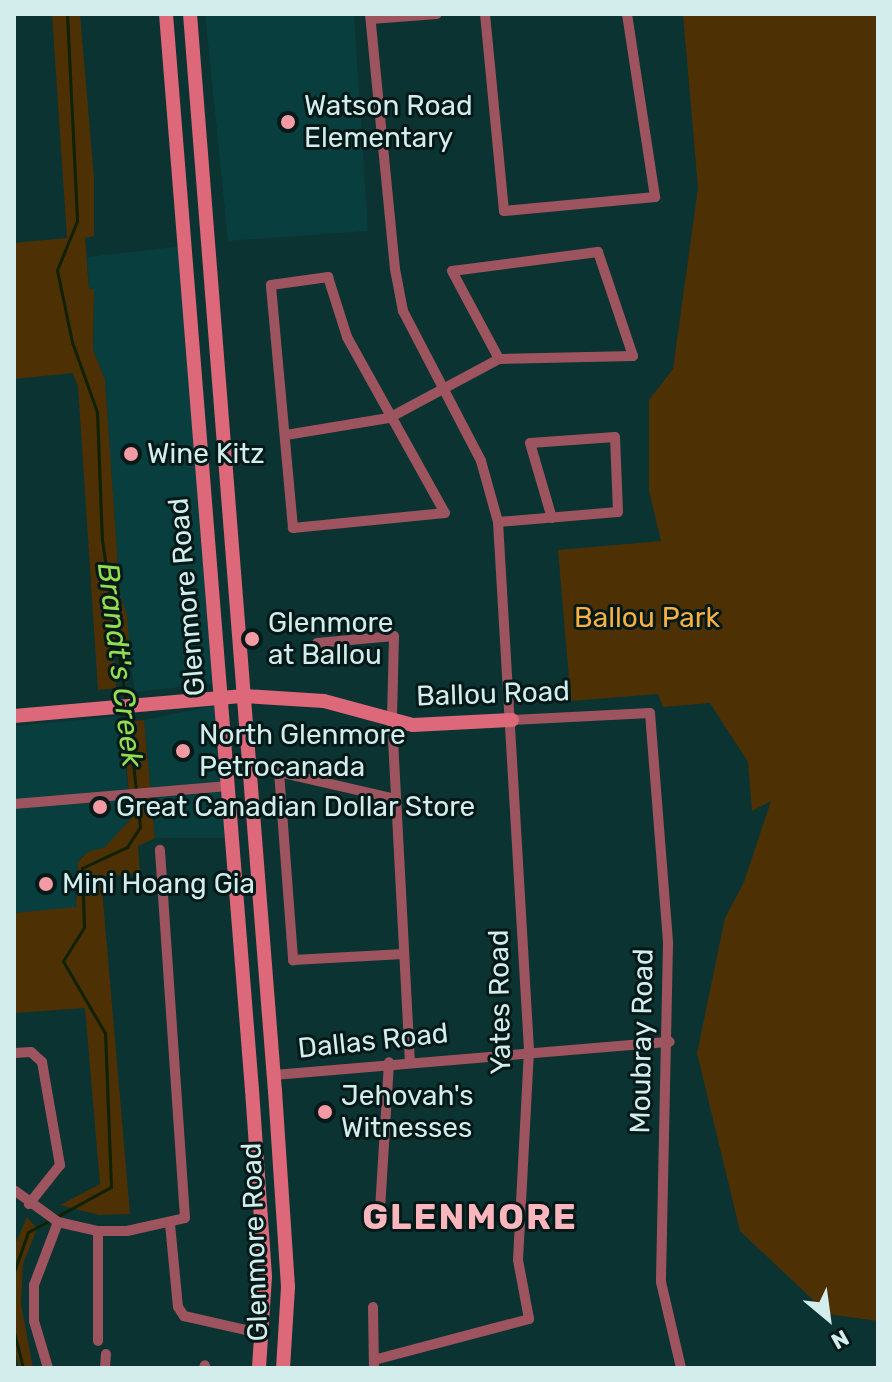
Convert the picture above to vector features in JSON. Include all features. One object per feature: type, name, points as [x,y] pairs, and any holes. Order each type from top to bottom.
[{"type":"main road","name":"Glenmore Road","points":[[166,14],[265,1277],[259,1368]]},
{"type":"main road","name":"Glenmore Road","points":[[190,14],[274,1075],[288,1287],[283,1368]]},
{"type":"main road","name":"Ballou Road","points":[[14,716],[244,696],[324,701],[413,725],[512,720]]},
{"type":"street","points":[[371,17],[437,14]]},
{"type":"street","points":[[485,14],[504,211],[655,197],[627,14]]},
{"type":"street","name":"Yates Road","points":[[371,17],[395,269],[403,311],[481,461],[498,522],[529,1050],[518,1260],[529,1319],[374,1364]]},
{"type":"street","points":[[286,435],[389,418],[499,359],[633,356],[598,252],[452,271],[499,359]]},
{"type":"street","points":[[328,277],[347,337],[389,418],[445,513],[293,528],[271,285],[328,277]]},
{"type":"street","points":[[498,522],[552,518],[618,512],[615,437],[530,443],[552,518]]},
{"type":"street","points":[[317,643],[394,636],[392,720],[410,1060]]},
{"type":"street","name":"Ballou Road","points":[[512,720],[650,713]]},
{"type":"street","name":"Moubray Road","points":[[650,713],[668,944],[670,1042],[661,1282],[681,1368]]},
{"type":"street","points":[[396,799],[279,772],[293,960],[404,954]]},
{"type":"street","points":[[14,804],[228,786]]},
{"type":"street","points":[[14,1190],[29,1204],[58,1222],[98,1231],[170,1224],[185,1218],[160,850]]},
{"type":"street","name":"Dallas Road","points":[[274,1075],[529,1050],[670,1042]]},
{"type":"street","points":[[14,1053],[31,1052],[42,1062],[60,1165],[29,1204]]},
{"type":"street","points":[[379,1226],[389,1062]]},
{"type":"street","points":[[48,1368],[34,1321],[34,1285],[58,1222]]},
{"type":"street","points":[[170,1224],[178,1307],[184,1316],[246,1330]]},
{"type":"street","points":[[98,1231],[98,1341]]},
{"type":"street","points":[[373,1307],[374,1364]]},
{"type":"street","points":[[105,1368],[106,1354]]},
{"type":"shaded area","name":"Watson Road Elementary","points":[[205,14],[354,14],[368,231],[228,241]]},
{"type":"shaded area","points":[[183,246],[218,683],[135,692],[120,595],[105,380],[93,349],[94,289],[89,289],[87,257]]},
{"type":"shaded area","points":[[216,705],[226,838],[155,838],[144,720]]},
{"type":"shaded area","points":[[121,716],[131,819],[104,849],[81,857],[74,879],[76,908],[14,913],[14,726]]},
{"type":"green space","points":[[52,14],[80,14],[94,178],[94,236],[85,238],[89,289],[94,289],[93,349],[105,380],[120,595],[127,615],[129,642],[113,643],[116,688],[98,690],[78,386],[73,373],[14,379],[14,243],[67,238]]},
{"type":"green space","name":"Ballou Park","points":[[683,14],[878,14],[878,1321],[828,1314],[740,1231],[697,1053],[725,918],[744,882],[771,801],[752,811],[748,762],[710,703],[663,707],[658,694],[571,701],[558,550],[661,541],[649,491],[649,400],[673,369],[698,188]]},
{"type":"green space","points":[[144,720],[155,838],[138,846],[140,873],[101,877],[130,1214],[99,1215],[60,1205],[100,1184],[85,1008],[14,1013],[14,913],[76,907],[78,862],[89,851],[104,848],[131,819],[123,722]]},
{"type":"green space","points":[[27,1217],[37,1229],[23,1264],[21,1304],[33,1368],[19,1368],[14,1345],[14,1247]]},
{"type":"waterway","name":"Brandt's Creek","points":[[67,14],[77,221],[57,270],[72,342],[97,412],[102,540],[126,703]]},
{"type":"waterway","name":"Brandt's Creek","points":[[127,711],[136,790]]},
{"type":"waterway","name":"Brandt's Creek","points":[[58,1216],[111,1187],[105,1033],[63,961],[84,927],[82,868],[127,847],[140,827],[137,798]]},
{"type":"waterway","name":"Brandt's Creek","points":[[14,1272],[28,1232],[51,1220]]},
{"type":"waterway","name":"Brandt's Creek","points":[[14,1332],[23,1368]]},
{"type":"place","name":"Watson Road Elementary","points":[[288,122]]},
{"type":"place","name":"Wine Kitz","points":[[131,454]]},
{"type":"place","name":"Glenmore at Ballou","points":[[252,639]]},
{"type":"place","name":"North Glenmore Petrocanada","points":[[183,751]]},
{"type":"place","name":"Great Canadian Dollar Store","points":[[100,807]]},
{"type":"place","name":"Mini Hoang Gia","points":[[46,884]]},
{"type":"place","name":"Jehovah's Witnesses","points":[[325,1112]]},
{"type":"district","name":"GLENMORE","points":[[470,1217]]}]
